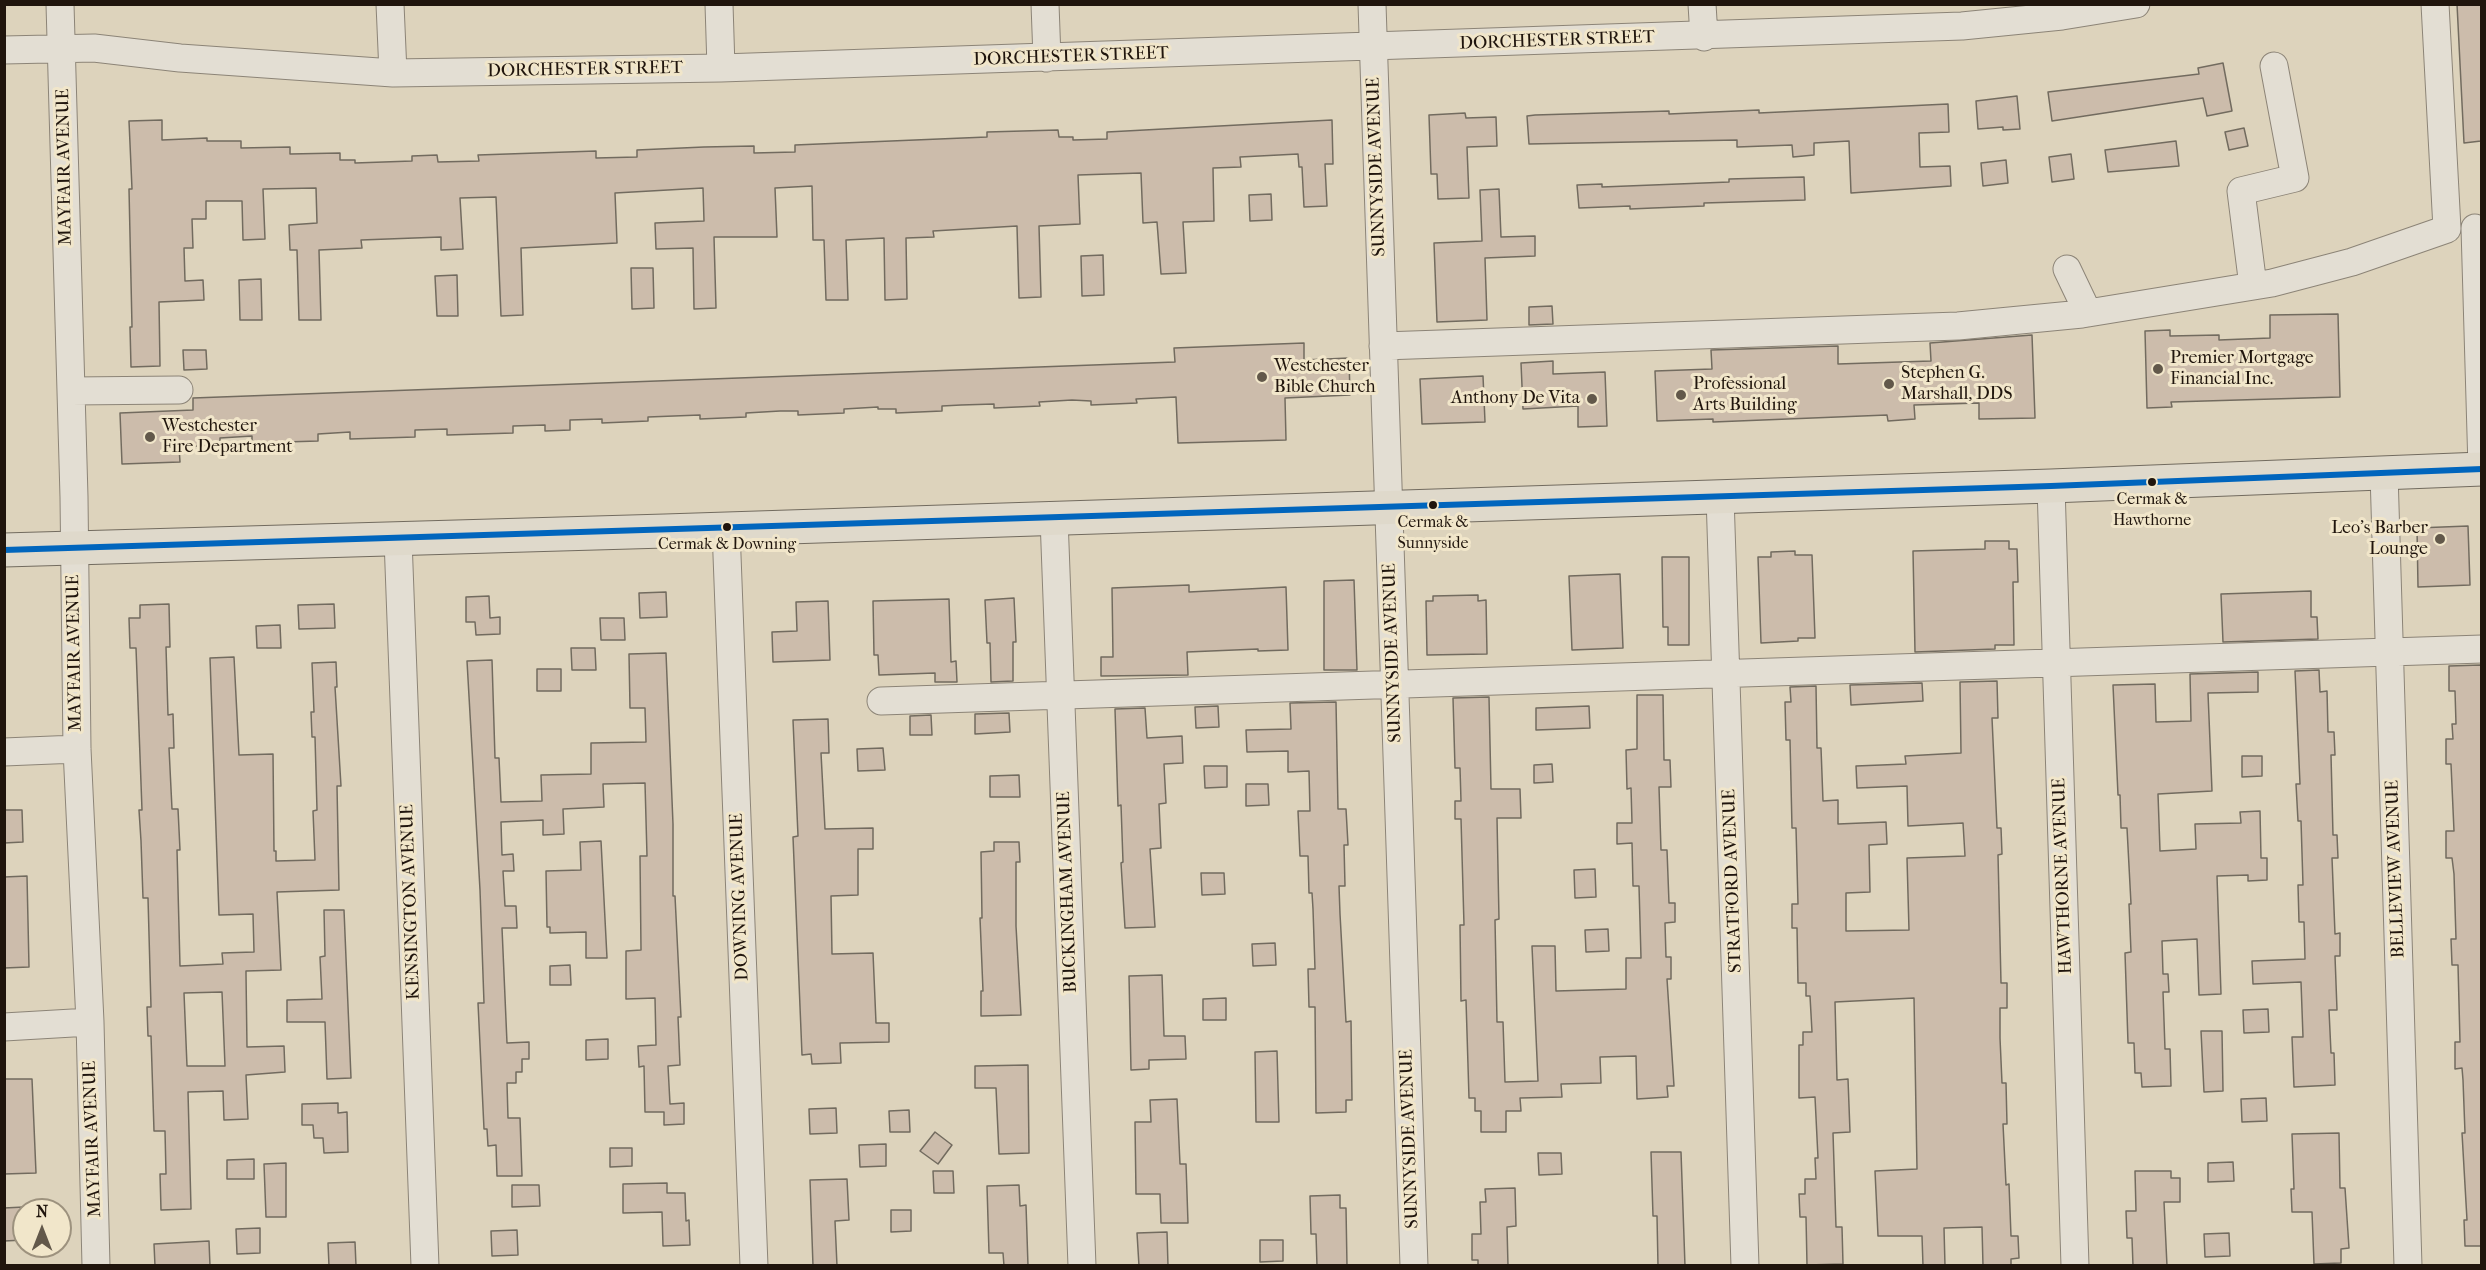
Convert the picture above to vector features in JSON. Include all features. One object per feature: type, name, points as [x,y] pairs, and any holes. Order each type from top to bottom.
[{"type":"main road","points":[[4,550],[2051,486],[2481,469]]},
{"type":"street","name":"MAYFAIR AVENUE","points":[[60,4],[71,391],[77,749],[90,1022],[96,1266]]},
{"type":"street","points":[[390,4],[393,73]]},
{"type":"street","points":[[718,4],[721,68]]},
{"type":"street","points":[[1045,4],[1047,58]]},
{"type":"street","name":"SUNNYSIDE AVENUE","points":[[1372,4],[1414,1266]]},
{"type":"street","points":[[1702,4],[1704,37]]},
{"type":"street","name":"DORCHESTER STREET","points":[[4,50],[94,48],[180,58],[393,73],[721,68],[1704,37],[1962,26],[2033,12],[2136,4]]},
{"type":"street","points":[[1383,346],[1958,326],[2088,313],[2253,286],[2352,262],[2447,229],[2436,4]]},
{"type":"street","points":[[2253,286],[2241,191],[2295,178],[2274,66]]},
{"type":"street","points":[[2475,228],[2481,469]]},
{"type":"street","points":[[2067,269],[2088,313]]},
{"type":"street","points":[[71,391],[178,390]]},
{"type":"street","name":"BELLEVIEW AVENUE","points":[[2384,473],[2408,1266]]},
{"type":"street","name":"HAWTHORNE AVENUE","points":[[2051,486],[2075,1266]]},
{"type":"street","name":"STRATFORD AVENUE","points":[[1720,496],[1745,1266]]},
{"type":"street","name":"BUCKINGHAM AVENUE","points":[[1054,518],[1082,1266]]},
{"type":"street","name":"DOWNING AVENUE","points":[[726,529],[754,1266]]},
{"type":"street","name":"KENSINGTON AVENUE","points":[[398,539],[425,1266]]},
{"type":"street","points":[[881,700],[2481,649]]},
{"type":"street","points":[[4,752],[77,749]]},
{"type":"street","points":[[4,1027],[90,1022]]},
{"type":"building","points":[[2457,4],[2481,4],[2481,141],[2464,143]]},
{"type":"building","points":[[2223,63],[2232,111],[2207,116],[2203,98],[2052,121],[2048,92],[2199,74],[2198,68]]},
{"type":"building","points":[[2017,96],[2020,129],[2003,130],[2003,127],[1978,129],[1976,101]]},
{"type":"building","points":[[1948,104],[1949,132],[1919,133],[1920,167],[1950,166],[1951,186],[1851,193],[1849,141],[1814,143],[1814,155],[1793,157],[1792,145],[1737,147],[1737,140],[1529,144],[1527,116],[1669,111],[1669,114],[1759,110],[1759,113]]},
{"type":"building","points":[[1465,113],[1466,118],[1496,117],[1497,146],[1467,147],[1469,198],[1438,199],[1437,174],[1431,174],[1429,115]]},
{"type":"building","points":[[162,120],[162,140],[207,138],[207,141],[241,141],[241,148],[290,147],[290,154],[340,153],[340,160],[355,160],[355,163],[412,161],[412,156],[437,155],[438,162],[479,161],[478,155],[596,151],[596,158],[637,157],[637,150],[704,147],[754,146],[754,153],[795,152],[795,145],[987,137],[987,132],[1058,130],[1059,137],[1073,137],[1073,140],[1107,139],[1107,132],[1332,120],[1333,164],[1325,164],[1327,206],[1304,207],[1302,167],[1299,167],[1298,154],[1240,157],[1241,167],[1213,168],[1214,221],[1183,222],[1186,273],[1161,274],[1157,222],[1143,223],[1141,173],[1078,175],[1080,224],[1039,226],[1041,297],[1019,298],[1017,226],[933,231],[934,237],[906,238],[907,299],[885,300],[884,238],[846,240],[848,300],[826,300],[824,240],[813,240],[812,186],[775,188],[777,237],[714,237],[716,308],[694,309],[693,248],[656,249],[655,223],[704,221],[703,188],[615,193],[617,243],[521,248],[523,315],[501,316],[496,197],[460,198],[463,249],[441,250],[441,237],[361,240],[362,248],[319,250],[321,320],[299,320],[297,250],[290,250],[289,225],[317,223],[316,188],[263,189],[265,239],[243,240],[242,201],[206,201],[206,219],[192,219],[193,248],[184,248],[185,281],[203,280],[204,300],[159,302],[160,366],[131,367],[129,189],[132,189],[129,121]]},
{"type":"building","points":[[2244,128],[2248,146],[2229,150],[2225,132]]},
{"type":"building","points":[[2176,141],[2179,166],[2108,172],[2105,150]]},
{"type":"building","points":[[2071,154],[2074,179],[2052,182],[2049,157]]},
{"type":"building","points":[[2006,160],[2008,183],[1983,186],[1981,163]]},
{"type":"building","points":[[1804,177],[1805,200],[1704,203],[1704,206],[1630,209],[1630,206],[1579,208],[1577,185],[1602,184],[1602,187]]},
{"type":"building","points":[[1499,189],[1501,237],[1535,236],[1535,256],[1485,258],[1487,320],[1437,322],[1434,243],[1482,241],[1480,190]]},
{"type":"building","points":[[1271,194],[1272,220],[1250,221],[1249,195]]},
{"type":"building","points":[[1103,255],[1104,295],[1082,296],[1081,256]]},
{"type":"building","points":[[631,268],[653,268],[654,308],[632,309]]},
{"type":"building","points":[[457,275],[458,316],[437,316],[435,276]]},
{"type":"building","points":[[261,279],[262,320],[240,320],[239,280]]},
{"type":"building","points":[[1552,306],[1553,324],[1529,325],[1529,307]]},
{"type":"building","points":[[2338,314],[2340,397],[2171,402],[2172,407],[2147,408],[2145,331],[2170,330],[2170,336],[2219,335],[2219,340],[2270,338],[2270,315]]},
{"type":"building","points":[[2032,335],[2035,418],[1979,419],[1979,403],[1914,405],[1915,419],[1888,421],[1887,415],[1713,422],[1713,419],[1657,421],[1655,371],[1712,369],[1711,350],[1838,346],[1838,364],[1931,361],[1930,343]]},
{"type":"building","points":[[1304,343],[1304,360],[1349,358],[1350,395],[1285,398],[1286,440],[1178,443],[1176,397],[1136,399],[1137,403],[1091,405],[1091,401],[1072,400],[1039,402],[1040,406],[994,408],[994,404],[942,406],[942,411],[896,413],[896,409],[878,409],[878,407],[844,409],[844,413],[798,415],[798,411],[780,411],[746,413],[746,417],[700,419],[700,415],[648,417],[648,421],[602,423],[602,419],[570,420],[570,430],[545,431],[545,425],[513,426],[513,433],[447,435],[447,429],[415,430],[415,437],[350,439],[350,432],[318,434],[318,441],[252,443],[252,436],[220,438],[220,445],[179,447],[180,462],[122,464],[120,413],[193,410],[193,398],[1175,362],[1174,348]]},
{"type":"building","points":[[183,350],[206,350],[207,369],[184,370]]},
{"type":"building","points":[[1553,361],[1553,374],[1605,372],[1607,426],[1578,427],[1578,406],[1523,409],[1521,363]]},
{"type":"building","points":[[1483,376],[1485,422],[1422,424],[1420,379]]},
{"type":"building","points":[[2468,526],[2470,585],[2418,587],[2417,528]]},
{"type":"building","points":[[1985,541],[2009,541],[2009,549],[2017,549],[2018,582],[2013,582],[2014,645],[1995,645],[1995,649],[1915,652],[1913,551],[1985,549]]},
{"type":"building","points":[[1795,551],[1795,555],[1812,555],[1815,638],[1761,643],[1758,557],[1771,557],[1771,552]]},
{"type":"building","points":[[1662,557],[1689,557],[1689,645],[1668,645],[1668,627],[1663,627]]},
{"type":"building","points":[[1620,574],[1623,648],[1572,650],[1569,576]]},
{"type":"building","points":[[1354,580],[1357,670],[1324,670],[1324,581]]},
{"type":"building","points":[[1189,585],[1189,592],[1286,587],[1288,650],[1187,652],[1188,675],[1101,676],[1101,657],[1113,657],[1112,588]]},
{"type":"building","points":[[2311,591],[2311,617],[2317,617],[2318,639],[2223,642],[2221,594]]},
{"type":"building","points":[[666,592],[667,617],[640,618],[639,593]]},
{"type":"building","points":[[1478,595],[1478,601],[1486,600],[1487,654],[1427,655],[1426,601],[1433,601],[1433,596]]},
{"type":"building","points":[[489,596],[490,618],[500,617],[500,634],[476,635],[475,622],[466,622],[466,597]]},
{"type":"building","points":[[1014,598],[1016,642],[1013,642],[1013,681],[991,682],[990,643],[987,643],[985,600]]},
{"type":"building","points":[[949,599],[951,662],[956,661],[957,682],[935,682],[935,673],[879,675],[878,655],[874,655],[873,601]]},
{"type":"building","points":[[828,601],[830,660],[773,662],[772,632],[797,631],[796,602]]},
{"type":"building","points":[[169,604],[170,647],[166,647],[168,715],[173,714],[174,748],[169,748],[172,809],[178,809],[180,966],[223,964],[222,953],[254,952],[253,914],[219,915],[210,658],[234,657],[239,755],[273,754],[276,861],[315,860],[313,811],[317,810],[315,737],[312,737],[311,712],[314,712],[312,663],[336,662],[337,687],[335,687],[341,786],[337,786],[339,890],[277,892],[281,970],[246,971],[247,1047],[284,1046],[285,1072],[246,1075],[248,1119],[224,1120],[223,1091],[188,1092],[191,1209],[161,1210],[160,1174],[166,1174],[165,1131],[154,1131],[151,1036],[148,1036],[147,1007],[151,1007],[148,898],[143,898],[139,810],[142,810],[136,648],[130,648],[129,618],[140,618],[140,605]],"holes":[[[222,992],[225,1066],[187,1066],[184,993]]]},
{"type":"building","points":[[334,604],[335,628],[299,629],[298,605]]},
{"type":"building","points":[[600,618],[624,618],[625,640],[601,640]]},
{"type":"building","points":[[280,625],[281,648],[257,648],[256,626]]},
{"type":"building","points":[[571,648],[595,648],[596,670],[572,670]]},
{"type":"building","points":[[666,653],[673,824],[673,896],[675,896],[681,1017],[678,1017],[680,1065],[668,1066],[670,1104],[684,1103],[684,1124],[664,1125],[664,1112],[645,1112],[644,1066],[639,1067],[638,1046],[656,1045],[655,998],[626,999],[626,951],[641,950],[640,856],[647,856],[645,783],[603,784],[604,807],[563,809],[564,834],[543,835],[543,820],[501,822],[502,855],[513,854],[514,871],[503,871],[505,906],[516,906],[517,928],[502,928],[507,1043],[529,1042],[529,1059],[522,1059],[522,1072],[516,1072],[516,1083],[507,1083],[508,1118],[520,1118],[522,1176],[497,1176],[496,1145],[488,1146],[487,1129],[484,1129],[478,1003],[484,1003],[480,890],[467,661],[492,660],[495,758],[499,758],[501,802],[542,801],[541,775],[591,774],[591,743],[646,742],[645,708],[630,708],[629,654]]},
{"type":"building","points":[[2481,665],[2481,1246],[2465,1246],[2464,1220],[2467,1220],[2462,1133],[2465,1133],[2463,1080],[2462,1068],[2455,1069],[2455,1042],[2460,1042],[2458,965],[2452,965],[2451,939],[2456,939],[2454,874],[2452,858],[2446,858],[2446,831],[2454,831],[2451,764],[2446,764],[2446,739],[2453,739],[2452,724],[2456,724],[2455,691],[2449,691],[2449,666]]},
{"type":"building","points":[[537,669],[561,669],[561,691],[537,691]]},
{"type":"building","points":[[2319,670],[2320,692],[2327,691],[2328,732],[2334,732],[2335,755],[2331,755],[2333,835],[2337,835],[2338,858],[2332,858],[2335,934],[2340,933],[2340,956],[2335,956],[2337,1010],[2329,1010],[2335,1085],[2294,1087],[2292,1037],[2303,1037],[2301,982],[2253,984],[2252,961],[2305,959],[2304,922],[2299,922],[2298,885],[2303,885],[2301,821],[2298,821],[2296,784],[2300,784],[2295,671]]},
{"type":"building","points":[[2258,672],[2258,692],[2208,693],[2212,791],[2158,794],[2160,851],[2196,849],[2195,824],[2241,823],[2240,812],[2260,811],[2261,858],[2267,858],[2267,880],[2248,881],[2248,875],[2217,876],[2221,994],[2199,995],[2197,939],[2162,941],[2163,974],[2168,974],[2169,992],[2163,992],[2165,1049],[2170,1049],[2171,1086],[2142,1087],[2141,1073],[2135,1073],[2134,1043],[2128,1043],[2125,953],[2131,952],[2129,904],[2131,904],[2127,828],[2121,828],[2120,795],[2118,795],[2113,685],[2155,684],[2156,722],[2191,721],[2190,674]]},
{"type":"building","points":[[1997,681],[1998,718],[1992,718],[1997,828],[2001,828],[2002,854],[1998,855],[2001,983],[2007,983],[2007,1008],[2000,1008],[2002,1083],[2006,1083],[2007,1124],[2003,1124],[2011,1236],[2018,1236],[2019,1258],[2011,1259],[2011,1266],[1983,1266],[1982,1227],[1944,1228],[1945,1266],[1923,1266],[1922,1236],[1878,1236],[1875,1171],[1917,1169],[1914,998],[1835,1002],[1837,1080],[1848,1079],[1850,1132],[1833,1133],[1836,1227],[1842,1227],[1843,1264],[1807,1265],[1806,1217],[1800,1217],[1799,1194],[1805,1194],[1805,1179],[1816,1179],[1815,1158],[1818,1158],[1815,1097],[1799,1098],[1799,1045],[1803,1045],[1803,1032],[1812,1032],[1810,996],[1806,996],[1806,983],[1798,983],[1797,928],[1792,928],[1792,904],[1798,904],[1796,828],[1792,828],[1790,740],[1786,740],[1785,702],[1791,702],[1790,687],[1816,686],[1817,748],[1821,748],[1823,801],[1838,800],[1838,824],[1886,822],[1887,844],[1869,845],[1870,892],[1846,893],[1846,931],[1909,930],[1907,858],[1965,856],[1963,823],[1908,826],[1907,786],[1857,788],[1856,766],[1906,764],[1905,756],[1961,753],[1960,682]]},
{"type":"building","points":[[1922,683],[1923,701],[1851,705],[1850,685]]},
{"type":"building","points":[[1637,695],[1663,695],[1664,760],[1670,760],[1671,787],[1659,787],[1661,850],[1667,850],[1669,903],[1675,903],[1675,922],[1665,923],[1666,957],[1671,957],[1671,979],[1667,979],[1674,1086],[1667,1086],[1668,1097],[1637,1099],[1636,1056],[1600,1057],[1601,1083],[1561,1084],[1562,1097],[1520,1098],[1521,1111],[1506,1111],[1506,1132],[1481,1132],[1481,1111],[1475,1111],[1475,1098],[1469,1098],[1466,1000],[1461,1001],[1460,925],[1464,925],[1461,819],[1455,819],[1455,801],[1461,801],[1460,768],[1455,768],[1453,698],[1489,697],[1491,789],[1520,789],[1521,818],[1497,818],[1499,919],[1495,920],[1497,1022],[1503,1022],[1505,1082],[1538,1081],[1532,946],[1555,946],[1556,991],[1626,989],[1626,958],[1641,958],[1639,886],[1633,886],[1632,843],[1617,844],[1617,823],[1632,823],[1631,788],[1627,789],[1626,750],[1637,749]]},
{"type":"building","points":[[1336,702],[1338,809],[1346,809],[1348,845],[1344,845],[1345,886],[1339,886],[1346,1022],[1351,1021],[1352,1100],[1346,1100],[1346,1112],[1316,1113],[1315,1007],[1309,1007],[1308,969],[1315,969],[1313,909],[1312,893],[1309,893],[1308,856],[1300,856],[1298,811],[1310,811],[1309,771],[1288,772],[1288,751],[1247,752],[1246,730],[1291,729],[1290,703]]},
{"type":"building","points":[[1218,706],[1219,727],[1196,728],[1195,707]]},
{"type":"building","points":[[1589,706],[1590,728],[1536,730],[1536,708]]},
{"type":"building","points":[[1145,708],[1147,738],[1182,736],[1183,763],[1164,764],[1166,803],[1159,804],[1161,848],[1150,849],[1155,927],[1125,928],[1115,709]]},
{"type":"building","points":[[1009,713],[1010,732],[975,734],[975,714]]},
{"type":"building","points":[[931,715],[932,735],[910,735],[910,716]]},
{"type":"building","points":[[828,719],[829,753],[821,753],[825,829],[873,828],[873,849],[858,849],[858,895],[831,896],[832,954],[873,953],[876,1023],[889,1023],[889,1042],[840,1043],[841,1063],[812,1064],[811,1054],[802,1055],[793,837],[798,836],[793,720]]},
{"type":"building","points":[[883,748],[885,770],[858,771],[857,749]]},
{"type":"building","points":[[2242,756],[2262,756],[2262,776],[2242,777]]},
{"type":"building","points":[[1552,764],[1553,782],[1534,783],[1534,765]]},
{"type":"building","points":[[1204,766],[1227,766],[1227,787],[1205,788]]},
{"type":"building","points":[[1019,775],[1020,797],[990,797],[990,776]]},
{"type":"building","points":[[1246,784],[1268,784],[1269,805],[1246,806]]},
{"type":"building","points":[[4,810],[22,810],[23,842],[4,843]]},
{"type":"building","points":[[601,841],[607,958],[586,958],[586,932],[550,933],[550,927],[547,927],[546,871],[581,870],[580,842]]},
{"type":"building","points":[[994,842],[1019,842],[1020,862],[1016,862],[1016,926],[1021,1015],[981,1016],[981,991],[983,991],[980,918],[982,918],[981,852],[994,851]]},
{"type":"building","points":[[1595,869],[1596,897],[1575,898],[1574,870]]},
{"type":"building","points":[[1201,873],[1224,873],[1225,894],[1202,895]]},
{"type":"building","points":[[27,876],[29,967],[4,968],[4,877]]},
{"type":"building","points":[[324,910],[344,910],[351,1078],[327,1079],[325,1022],[287,1022],[287,1000],[322,999],[320,957],[325,956]]},
{"type":"building","points":[[1608,929],[1609,951],[1586,952],[1585,930]]},
{"type":"building","points":[[1275,943],[1276,965],[1253,966],[1252,944]]},
{"type":"building","points":[[570,965],[571,985],[550,985],[550,966]]},
{"type":"building","points":[[1162,975],[1164,1036],[1185,1036],[1186,1059],[1149,1060],[1149,1069],[1131,1070],[1129,976]]},
{"type":"building","points":[[1226,998],[1226,1020],[1203,1020],[1203,999]]},
{"type":"building","points":[[2268,1009],[2269,1032],[2244,1033],[2243,1010]]},
{"type":"building","points":[[2201,1031],[2222,1031],[2223,1091],[2204,1092]]},
{"type":"building","points":[[608,1039],[608,1059],[586,1060],[586,1040]]},
{"type":"building","points":[[1277,1051],[1279,1122],[1256,1122],[1255,1052]]},
{"type":"building","points":[[1028,1065],[1029,1153],[999,1154],[996,1088],[975,1088],[975,1066]]},
{"type":"building","points":[[4,1079],[32,1079],[36,1173],[4,1174]]},
{"type":"building","points":[[2266,1098],[2267,1121],[2242,1122],[2241,1099]]},
{"type":"building","points":[[1177,1099],[1180,1164],[1186,1164],[1188,1223],[1161,1223],[1160,1194],[1136,1194],[1135,1122],[1151,1122],[1150,1100]]},
{"type":"building","points":[[338,1103],[338,1113],[347,1112],[348,1152],[324,1153],[323,1138],[314,1138],[313,1125],[302,1125],[302,1104]]},
{"type":"building","points":[[836,1108],[837,1133],[810,1134],[809,1109]]},
{"type":"building","points":[[909,1110],[910,1132],[890,1132],[889,1111]]},
{"type":"building","points":[[935,1132],[952,1145],[938,1164],[920,1151]]},
{"type":"building","points":[[2339,1133],[2340,1188],[2345,1188],[2349,1248],[2341,1249],[2341,1263],[2314,1264],[2312,1212],[2292,1212],[2291,1189],[2294,1189],[2292,1134]]},
{"type":"building","points":[[886,1144],[886,1166],[860,1167],[859,1145]]},
{"type":"building","points":[[610,1148],[632,1148],[632,1166],[610,1167]]},
{"type":"building","points":[[1651,1152],[1681,1152],[1685,1266],[1658,1266],[1657,1216],[1653,1216]]},
{"type":"building","points":[[1538,1153],[1561,1153],[1562,1174],[1539,1175]]},
{"type":"building","points":[[254,1159],[254,1179],[227,1179],[227,1160]]},
{"type":"building","points":[[2233,1162],[2234,1181],[2208,1182],[2208,1163]]},
{"type":"building","points":[[286,1163],[286,1217],[266,1217],[264,1164]]},
{"type":"building","points":[[933,1171],[953,1171],[954,1193],[934,1193]]},
{"type":"building","points":[[2135,1171],[2171,1171],[2171,1178],[2180,1178],[2180,1202],[2164,1202],[2167,1266],[2133,1266],[2132,1238],[2127,1238],[2126,1211],[2136,1211]]},
{"type":"building","points":[[847,1179],[849,1220],[835,1221],[837,1266],[813,1266],[810,1180]]},
{"type":"building","points":[[667,1183],[667,1193],[685,1193],[690,1245],[663,1246],[662,1212],[623,1213],[623,1184]]},
{"type":"building","points":[[512,1185],[539,1185],[540,1206],[512,1207]]},
{"type":"building","points":[[1019,1185],[1020,1206],[1026,1205],[1028,1266],[1004,1266],[1003,1253],[989,1253],[987,1186]]},
{"type":"building","points":[[1515,1188],[1516,1226],[1507,1227],[1508,1266],[1478,1266],[1478,1260],[1472,1260],[1472,1234],[1481,1234],[1480,1202],[1486,1202],[1485,1189]]},
{"type":"building","points":[[1340,1195],[1340,1208],[1346,1208],[1347,1266],[1317,1266],[1316,1234],[1311,1234],[1310,1196]]},
{"type":"building","points":[[4,1208],[12,1208],[12,1241],[4,1241]]},
{"type":"building","points":[[891,1210],[911,1210],[911,1231],[891,1232]]},
{"type":"building","points":[[260,1228],[260,1253],[237,1254],[236,1229]]},
{"type":"building","points":[[517,1230],[518,1255],[492,1256],[491,1231]]},
{"type":"building","points":[[1167,1232],[1168,1266],[1139,1266],[1137,1233]]},
{"type":"building","points":[[2229,1233],[2230,1256],[2205,1257],[2204,1234]]},
{"type":"building","points":[[1260,1240],[1283,1240],[1283,1261],[1260,1262]]},
{"type":"building","points":[[209,1241],[210,1266],[155,1266],[154,1244]]},
{"type":"building","points":[[355,1242],[356,1266],[329,1266],[328,1243]]},
{"type":"transit line","points":[[4,550],[2051,486],[2482,469]]},
{"type":"place","name":"Premier Mortgage Financial Inc.","points":[[2158,369]]},
{"type":"place","name":"Westchester Bible Church","points":[[1262,377]]},
{"type":"place","name":"Stephen G. Marshall, DDS","points":[[1889,384]]},
{"type":"place","name":"Professional Arts Building","points":[[1681,395]]},
{"type":"place","name":"Anthony De Vita","points":[[1592,399]]},
{"type":"place","name":"Westchester Fire Department","points":[[150,437]]},
{"type":"place","name":"Cermak & Hawthorne","points":[[2152,482]]},
{"type":"place","name":"Cermak & Sunnyside","points":[[1433,505]]},
{"type":"place","name":"Cermak & Downing","points":[[727,527]]},
{"type":"place","name":"Leo's Barber Lounge","points":[[2440,539]]}]
